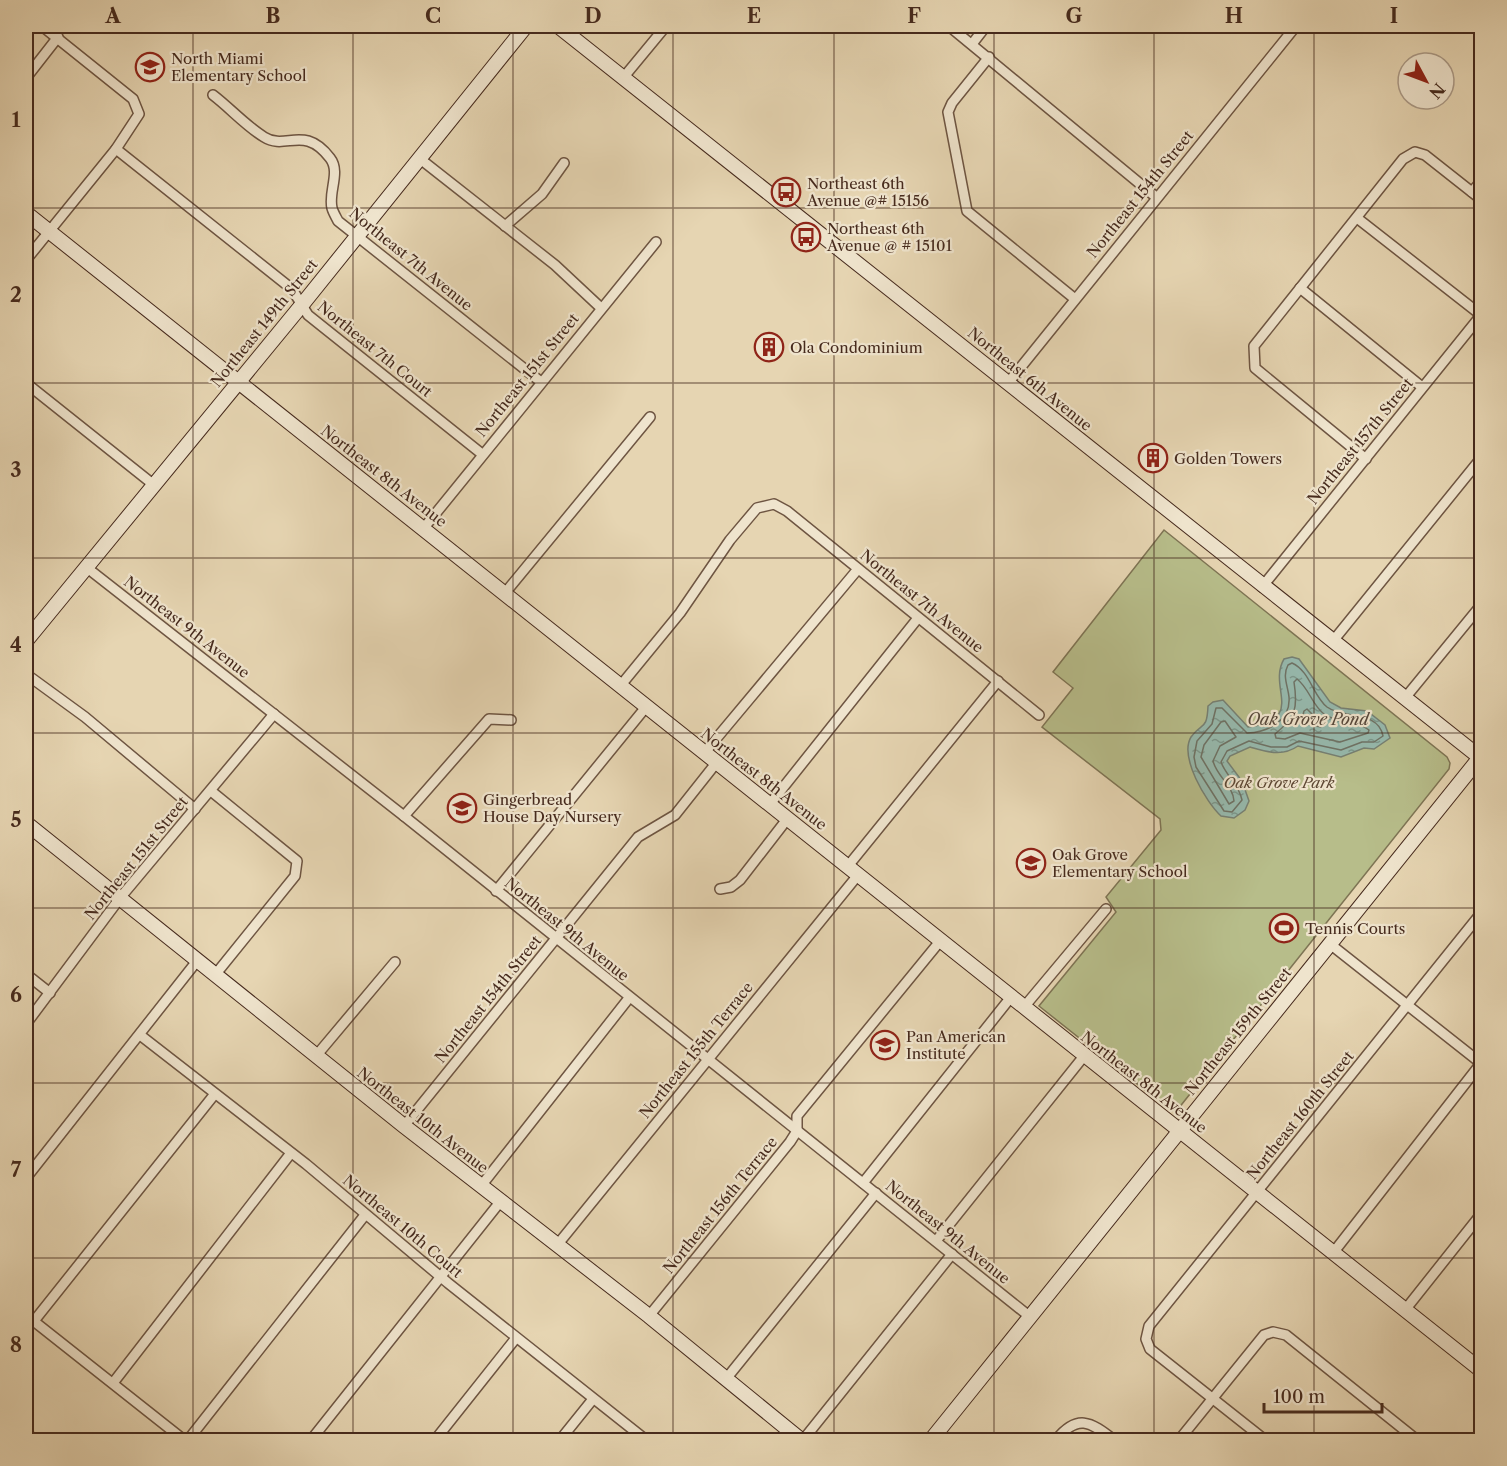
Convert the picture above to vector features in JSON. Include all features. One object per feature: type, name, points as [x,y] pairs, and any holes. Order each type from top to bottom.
[{"type":"street","points":[[26,260],[117,149],[139,114],[133,99],[42,26]]},
{"type":"street","name":"Northeast 149th Street","points":[[26,641],[237,381],[301,306],[526,26]]},
{"type":"street","name":"Northeast 6th Avenue","points":[[558,26],[1262,587],[1481,757]]},
{"type":"street","points":[[623,78],[666,26]]},
{"type":"street","points":[[949,26],[1156,197]]},
{"type":"street","points":[[972,44],[987,26]]},
{"type":"street","name":"Northeast 154th Street","points":[[1008,383],[1296,26]]},
{"type":"street","points":[[26,78],[58,37]]},
{"type":"street","points":[[988,57],[952,103],[948,112],[967,211],[1075,299]]},
{"type":"street","name":"Northeast 7th Avenue","points":[[213,95],[264,137],[275,142],[300,138],[311,142],[332,159],[335,174],[332,208],[338,221],[541,382]]},
{"type":"street","name":"Northeast 7th Court","points":[[117,149],[292,290],[308,315],[482,454]]},
{"type":"street","points":[[1366,459],[1255,368],[1254,346],[1403,159],[1414,152],[1425,155],[1482,200]]},
{"type":"street","points":[[419,158],[555,265],[602,308]]},
{"type":"street","points":[[505,226],[542,194],[564,163]]},
{"type":"street","points":[[1472,192],[1482,180]]},
{"type":"street","name":"Northeast 8th Avenue","points":[[26,213],[1084,1056],[1481,1369]]},
{"type":"street","points":[[1358,218],[1481,314]]},
{"type":"street","name":"Northeast 151st Street","points":[[423,529],[656,242]]},
{"type":"street","points":[[1300,288],[1422,387]]},
{"type":"street","name":"Northeast 157th Street","points":[[1262,587],[1481,314]]},
{"type":"street","points":[[26,383],[154,485]]},
{"type":"street","points":[[505,593],[650,417]]},
{"type":"street","points":[[1333,641],[1482,456]]},
{"type":"street","name":"Northeast 7th Avenue","points":[[621,685],[680,613],[730,540],[757,508],[774,504],[787,512],[1039,715]]},
{"type":"street","name":"Northeast 9th Avenue","points":[[86,567],[404,816],[628,998],[708,1059],[1029,1316]]},
{"type":"street","points":[[705,752],[858,569]]},
{"type":"street","points":[[1405,698],[1482,604]]},
{"type":"street","points":[[770,804],[918,618]]},
{"type":"street","points":[[26,674],[85,717],[195,809]]},
{"type":"street","name":"Northeast 155th Terrace","points":[[558,1244],[708,1059],[998,681]]},
{"type":"street","points":[[496,891],[646,707]]},
{"type":"street","name":"Northeast 151st Street","points":[[26,1024],[120,898],[273,714]]},
{"type":"street","points":[[404,816],[489,719],[511,720]]},
{"type":"street","name":"Northeast 159th Street","points":[[931,1440],[1178,1130],[1481,757]]},
{"type":"street","name":"Northeast 154th Street","points":[[404,1126],[638,837],[675,815],[717,762]]},
{"type":"street","points":[[211,791],[297,861],[295,876],[215,975]]},
{"type":"street","points":[[720,889],[731,887],[740,880],[788,818]]},
{"type":"street","name":"Northeast 10th Avenue","points":[[26,823],[404,1126],[500,1202],[558,1244],[802,1440]]},
{"type":"street","points":[[1024,1007],[1107,909]]},
{"type":"street","name":"Northeast 160th Street","points":[[1213,1398],[1150,1349],[1146,1339],[1149,1326],[1482,912]]},
{"type":"street","name":"Northeast 156th Terrace","points":[[649,1316],[797,1131],[797,1116],[941,940]]},
{"type":"street","points":[[1330,944],[1481,1063],[1333,1253]]},
{"type":"street","points":[[26,1178],[197,961]]},
{"type":"street","points":[[316,1056],[395,962]]},
{"type":"street","points":[[26,974],[50,993]]},
{"type":"street","points":[[863,1183],[1011,996]]},
{"type":"street","points":[[480,1186],[628,998]]},
{"type":"street","name":"Northeast 10th Court","points":[[140,1035],[291,1153],[516,1338],[646,1440]]},
{"type":"street","points":[[936,1241],[1084,1056]]},
{"type":"street","points":[[34,1321],[214,1095]]},
{"type":"street","points":[[113,1383],[291,1153]]},
{"type":"street","points":[[726,1379],[876,1193]]},
{"type":"street","points":[[311,1440],[500,1202]]},
{"type":"street","points":[[1405,1310],[1482,1213]]},
{"type":"street","points":[[26,1315],[186,1440],[365,1215]]},
{"type":"street","points":[[802,1440],[952,1254]]},
{"type":"street","points":[[1179,1440],[1263,1335],[1273,1332],[1286,1335],[1417,1440]]},
{"type":"street","points":[[435,1440],[516,1338]]},
{"type":"street","points":[[1213,1398],[1265,1440]]},
{"type":"street","points":[[560,1440],[593,1399]]},
{"type":"street","points":[[1056,1440],[1067,1427],[1081,1422],[1095,1425],[1114,1440]]},
{"type":"street","points":[[26,1436],[32,1440]]},
{"type":"green space","name":"Oak Grove Park","points":[[1164,530],[1447,757],[1450,763],[1449,769],[1178,1109],[1171,1111],[1039,1006],[1116,912],[1106,897],[1161,830],[1160,819],[1042,727],[1073,688],[1053,672]]},
{"type":"water","name":"Oak Grove Pond","points":[[1292,657],[1299,659],[1330,702],[1341,708],[1367,711],[1385,725],[1390,738],[1374,749],[1364,748],[1341,757],[1298,746],[1286,752],[1269,752],[1250,747],[1230,756],[1227,761],[1242,781],[1249,801],[1245,810],[1234,818],[1221,816],[1208,801],[1191,767],[1188,746],[1191,737],[1205,723],[1208,706],[1213,702],[1223,700],[1248,727],[1266,723],[1276,717],[1281,710],[1282,701],[1280,670],[1284,659]]},
{"type":"place","name":"North Miami Elementary School","points":[[150,67]]},
{"type":"place","name":"Northeast 6th Avenue @# 15156","points":[[786,192]]},
{"type":"place","name":"Northeast 6th Avenue @ # 15101","points":[[806,237]]},
{"type":"place","name":"Ola Condominium","points":[[769,347]]},
{"type":"place","name":"Golden Towers","points":[[1153,458]]},
{"type":"place","name":"Gingerbread House Day Nursery","points":[[462,808]]},
{"type":"place","name":"Oak Grove Elementary School","points":[[1031,863]]},
{"type":"place","name":"Tennis Courts","points":[[1284,928]]},
{"type":"place","name":"Pan American Institute","points":[[885,1045]]}]
